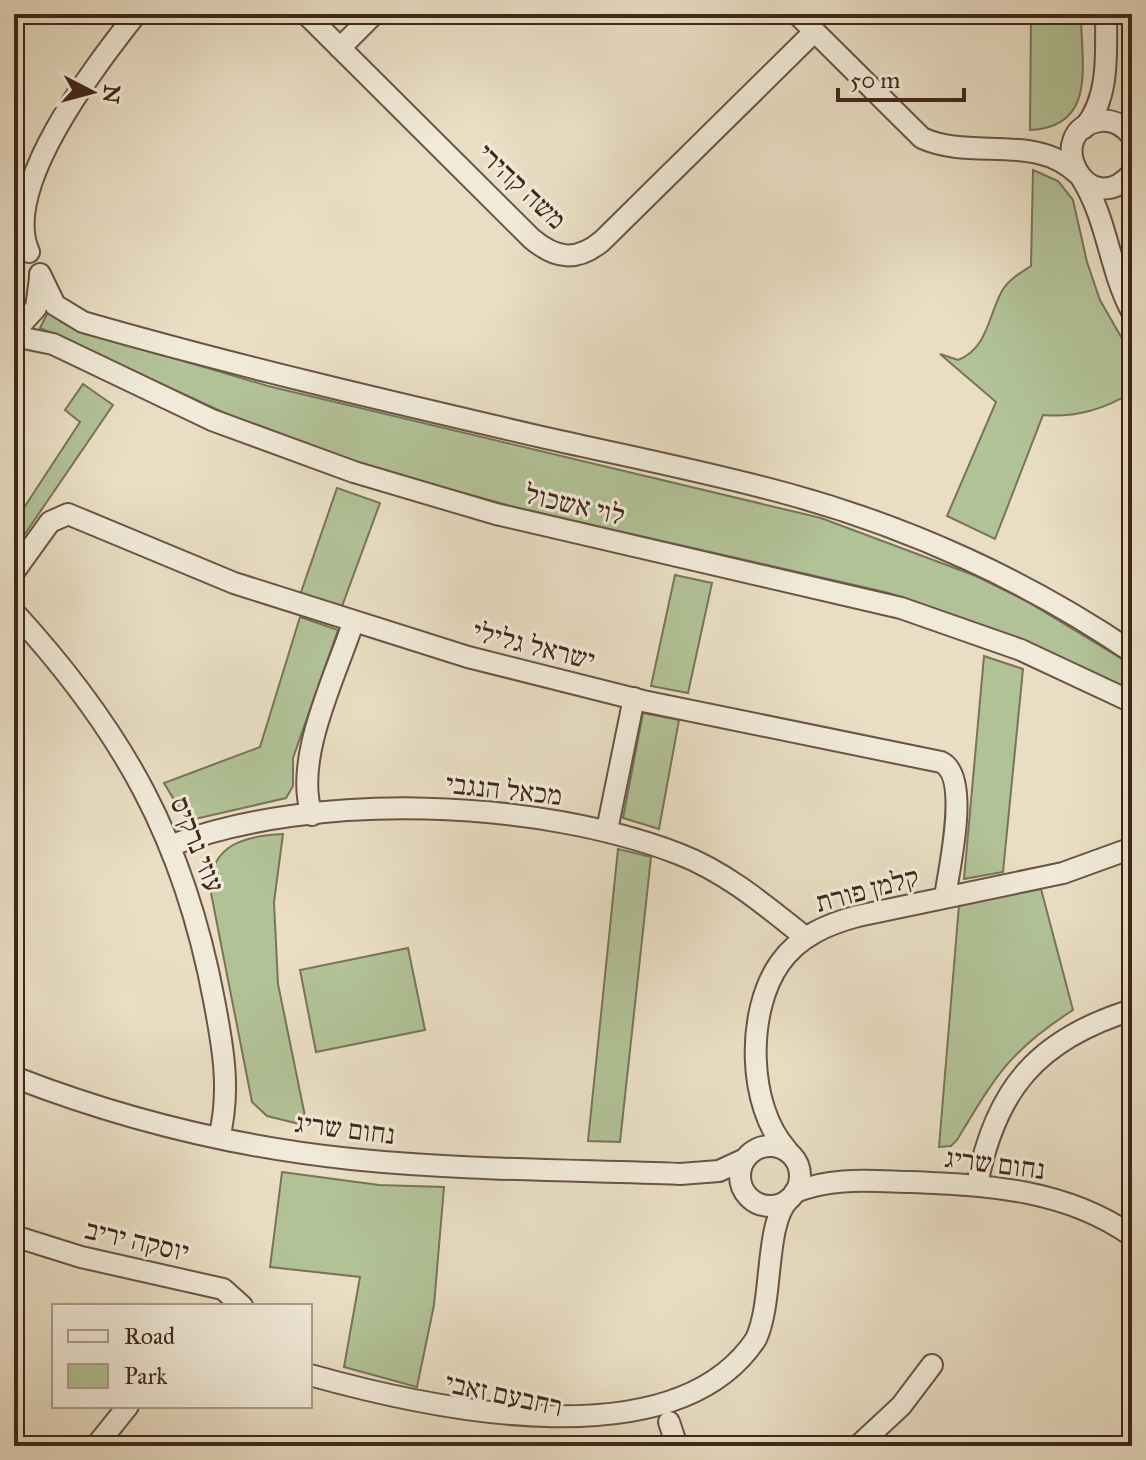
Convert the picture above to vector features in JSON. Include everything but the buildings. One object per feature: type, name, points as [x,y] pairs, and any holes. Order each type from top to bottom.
[{"type":"street","points":[[14,209],[30,188],[72,106],[136,14]]},
{"type":"street","name":"משה קהירי","points":[[306,14],[532,239],[551,252],[571,257],[586,253],[602,241],[814,32]]},
{"type":"street","points":[[340,48],[374,14]]},
{"type":"street","points":[[797,14],[922,138],[941,144],[1035,152],[1062,161],[1080,177],[1106,187],[1130,175]]},
{"type":"street","points":[[1106,14],[1106,64],[1114,105],[1129,133]]},
{"type":"street","points":[[1106,64],[1096,109],[1080,132],[1071,156],[1100,211],[1117,280],[1132,312]]},
{"type":"street","points":[[1035,152],[1057,148],[1103,121],[1129,133]]},
{"type":"street","points":[[1107,237],[1115,198],[1130,175]]},
{"type":"street","name":"לוי אשכול","points":[[30,188],[22,224],[22,246],[40,274],[46,292],[59,308],[83,322],[301,381],[786,493],[861,517],[987,569],[1071,613],[1132,652]]},
{"type":"street","points":[[14,334],[36,308],[40,274]]},
{"type":"street","name":"לוי אשכול","points":[[14,334],[53,344],[212,420],[367,477],[496,514],[901,608],[1021,650],[1132,702]]},
{"type":"street","name":"ישראל גלילי","points":[[14,572],[50,522],[68,514],[189,566],[353,623],[481,661],[634,698],[948,765],[955,775],[957,792],[945,897]]},
{"type":"street","name":"עוזי נרקיס","points":[[14,612],[79,688],[113,735],[143,785],[172,845],[202,940],[223,1048],[226,1091],[219,1138]]},
{"type":"street","points":[[312,815],[306,786],[308,758],[353,623]]},
{"type":"street","points":[[607,830],[634,698]]},
{"type":"street","name":"מכאל הנגבי","points":[[172,845],[242,825],[312,815],[447,810],[527,816],[607,830],[681,855],[748,892],[805,937]]},
{"type":"street","name":"קלמן פורת","points":[[1063,873],[1106,851],[1132,832]]},
{"type":"street","name":"קלמן פורת","points":[[746,1157],[757,1130],[761,1091],[757,1042],[763,999],[780,962],[805,937],[832,923],[1063,873],[1132,848]]},
{"type":"street","points":[[977,1185],[985,1143],[996,1117],[1025,1071],[1069,1036],[1094,1022],[1132,1010]]},
{"type":"street","name":"נחום שריג","points":[[14,1077],[118,1114],[219,1138],[318,1155],[395,1163],[680,1174],[719,1171],[746,1157]]},
{"type":"street","name":"קלמן פורת","points":[[761,1091],[772,1128],[790,1154]]},
{"type":"street","points":[[677,1446],[661,1424],[709,1398],[727,1384],[747,1357],[762,1326],[770,1291],[771,1252],[780,1214],[792,1196],[800,1174],[790,1154],[764,1146],[746,1157],[740,1178],[764,1221],[771,1252]]},
{"type":"street","name":"נחום שריג","points":[[790,1154],[813,1169],[842,1180],[977,1185],[1055,1199],[1102,1218],[1132,1236]]},
{"type":"street","name":"נחום שריג","points":[[680,1174],[723,1183],[750,1198]]},
{"type":"street","name":"נחום שריג","points":[[792,1196],[842,1180]]},
{"type":"street","points":[[750,1198],[772,1206],[792,1196]]},
{"type":"street","name":"יוסקה יריב","points":[[14,1236],[81,1257],[223,1289],[240,1304]]},
{"type":"street","points":[[858,1446],[901,1406],[932,1365]]},
{"type":"street","name":"רחבעם זאבי","points":[[312,1376],[494,1426],[560,1436]]},
{"type":"street","points":[[96,1446],[126,1408]]},
{"type":"green space","points":[[1031,14],[1081,14],[1083,71],[1076,105],[1067,118],[1052,126],[1030,130]]},
{"type":"green space","points":[[1033,170],[1058,181],[1073,200],[1087,262],[1100,300],[1132,356],[1132,392],[1089,411],[1043,415],[995,539],[947,516],[996,402],[940,354],[958,360],[976,348],[1005,287],[1031,266]]},
{"type":"green space","points":[[49,310],[61,322],[87,332],[268,386],[821,518],[976,576],[1028,602],[1132,665],[1132,693],[1031,645],[889,593],[514,507],[358,464],[266,432],[40,328]]},
{"type":"green space","points":[[83,384],[113,405],[14,550],[14,523],[80,422],[65,410]]},
{"type":"green space","points":[[337,488],[380,503],[341,609],[299,598]]},
{"type":"green space","points":[[675,575],[712,583],[688,693],[651,686]]},
{"type":"green space","points":[[300,617],[338,630],[293,758],[293,786],[286,798],[195,819],[185,818],[164,783],[260,747]]},
{"type":"green space","points":[[984,656],[1023,669],[1003,872],[964,879]]},
{"type":"green space","points":[[643,713],[679,720],[659,829],[623,818]]},
{"type":"green space","points":[[283,834],[274,902],[278,984],[307,1126],[267,1116],[252,1102],[210,888],[216,861],[233,845],[256,837]]},
{"type":"green space","points":[[618,849],[651,857],[620,1142],[588,1141]]},
{"type":"green space","points":[[1041,889],[1073,1010],[1018,1053],[982,1099],[957,1140],[951,1146],[939,1147],[959,905]]},
{"type":"green space","points":[[408,948],[425,1030],[316,1052],[300,970]]},
{"type":"green space","points":[[282,1172],[379,1185],[444,1187],[434,1305],[417,1387],[344,1367],[360,1277],[270,1267]]}]
